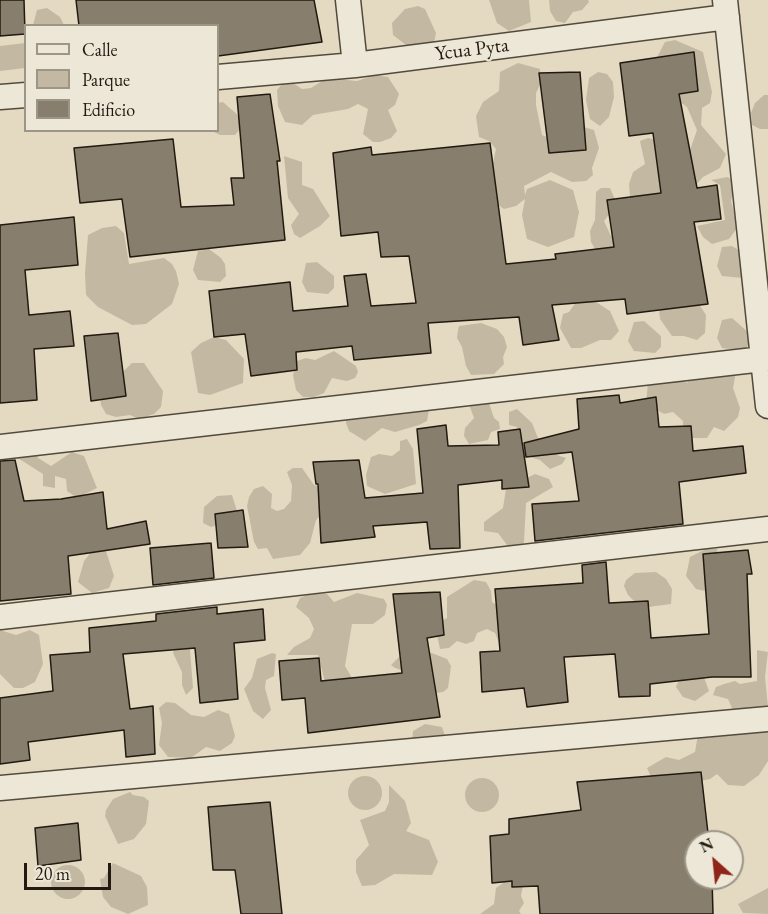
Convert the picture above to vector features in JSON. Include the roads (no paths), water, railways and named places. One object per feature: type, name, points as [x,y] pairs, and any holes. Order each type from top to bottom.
[{"type":"street","points":[[348,0],[356,64]]},
{"type":"street","points":[[726,9],[768,406]]},
{"type":"street","name":"Ycua Pyta","points":[[219,77],[356,64],[726,9]]},
{"type":"street","points":[[0,97],[24,95]]},
{"type":"street","points":[[0,447],[763,359]]},
{"type":"street","points":[[0,617],[768,529]]},
{"type":"street","points":[[0,788],[768,719]]}]
